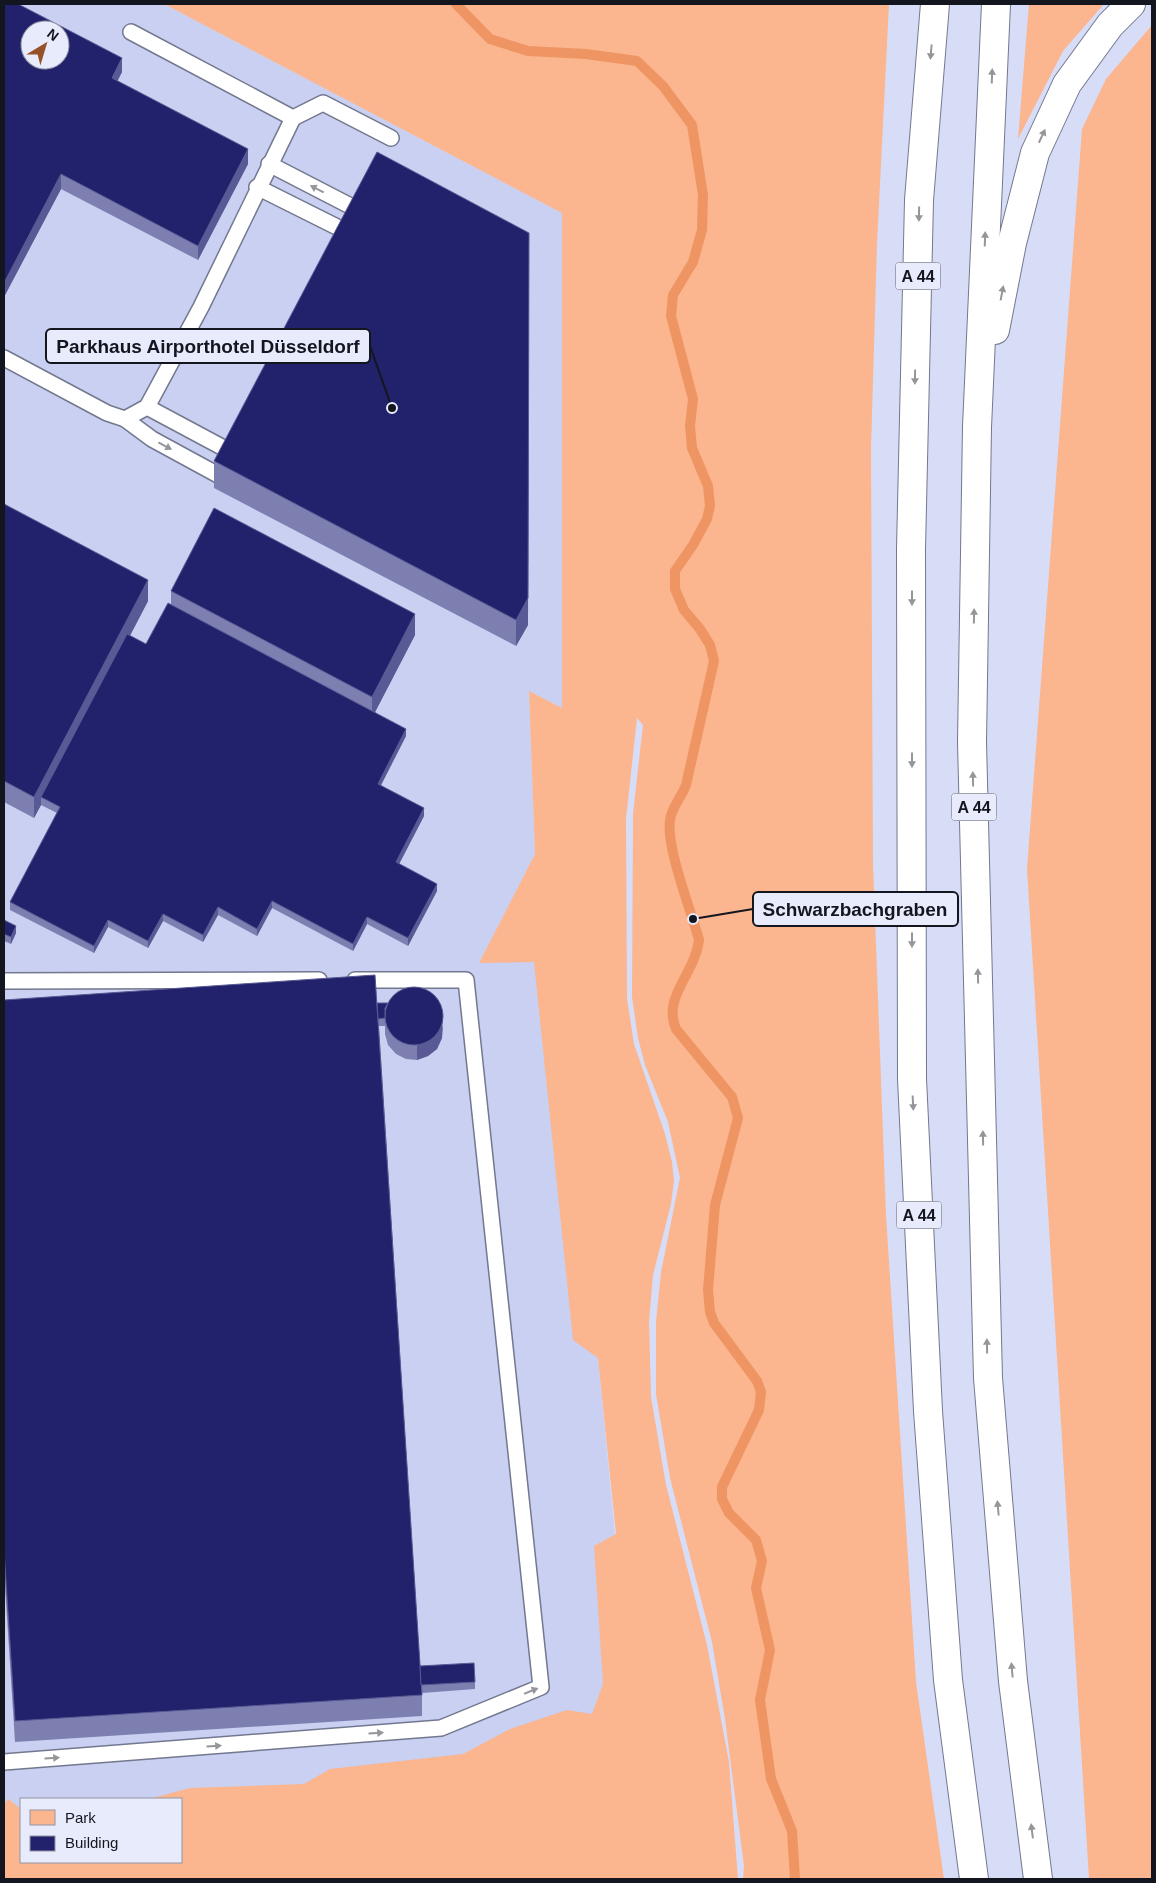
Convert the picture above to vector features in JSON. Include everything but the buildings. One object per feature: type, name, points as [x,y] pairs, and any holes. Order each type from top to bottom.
[{"type":"highway","name":"A 44","points":[[935,4],[919,200],[911,549],[912,1079],[928,1411],[948,1680],[974,1879]]},
{"type":"highway","name":"A 44","points":[[996,4],[977,427],[972,742],[988,1378],[1013,1681],[1038,1879]]},
{"type":"highway","points":[[977,427],[1012,243],[1035,153],[1067,84],[1110,25],[1132,4]]},
{"type":"lane","points":[[131,32],[293,118]]},
{"type":"lane","points":[[125,419],[147,407],[201,307],[257,187],[293,118],[323,103],[391,138]]},
{"type":"lane","points":[[269,164],[360,212]]},
{"type":"lane","points":[[257,187],[348,233]]},
{"type":"lane","points":[[4,358],[107,413],[125,419],[152,439],[220,476]]},
{"type":"lane","points":[[147,407],[232,453]]},
{"type":"lane","points":[[4,981],[466,980],[541,1686],[440,1728],[4,1762]]},
{"type":"shaded area","points":[[4,4],[164,4],[562,213],[562,708],[529,691],[535,854],[479,963],[534,961],[598,1358],[632,1714],[380,1823],[182,1798],[20,1798],[20,1848],[4,1853]]},
{"type":"green space","points":[[164,4],[889,4],[877,244],[871,449],[873,864],[886,1215],[916,1682],[944,1879],[743,1879],[744,1866],[725,1719],[712,1642],[670,1478],[656,1394],[656,1322],[661,1272],[680,1178],[668,1122],[645,1065],[638,1038],[632,997],[633,814],[643,725],[637,718],[626,819],[627,999],[634,1044],[665,1134],[672,1162],[674,1181],[671,1204],[653,1275],[649,1321],[651,1397],[666,1485],[707,1645],[729,1762],[738,1879],[4,1879],[4,1804],[8,1799],[20,1808],[20,1863],[182,1863],[182,1798],[153,1798],[190,1788],[304,1784],[330,1769],[463,1754],[510,1729],[567,1710],[592,1714],[603,1684],[594,1546],[616,1534],[598,1358],[573,1340],[534,962],[479,963],[535,854],[529,691],[562,708],[562,213]]},
{"type":"green space","points":[[1029,4],[1104,4],[1063,51],[1018,139]]},
{"type":"green space","points":[[1152,25],[1152,1879],[1089,1879],[1027,869],[1082,129],[1106,79]]},
{"type":"waterway","points":[[456,4],[490,39],[528,51],[586,54],[637,61],[663,86],[692,125],[703,195],[702,230],[693,262],[673,295],[671,316],[693,399],[690,426],[692,448],[708,486],[710,506],[707,519],[693,545],[675,571],[675,589],[684,610],[700,629],[710,645],[714,661],[686,785],[672,811],[670,820],[675,862],[699,940],[692,964],[676,996],[673,1006],[673,1017],[676,1029],[732,1097],[738,1118],[715,1205],[708,1290],[710,1312],[714,1323],[757,1381],[761,1392],[759,1410],[722,1487],[722,1499],[729,1513],[756,1540],[762,1561],[756,1588],[770,1650],[760,1700],[771,1779],[792,1831],[795,1879]]},
{"type":"place","name":"Parkhaus Airporthotel Düsseldorf","points":[[392,408]]},
{"type":"place","name":"Schwarzbachgraben","points":[[693,919]]}]
